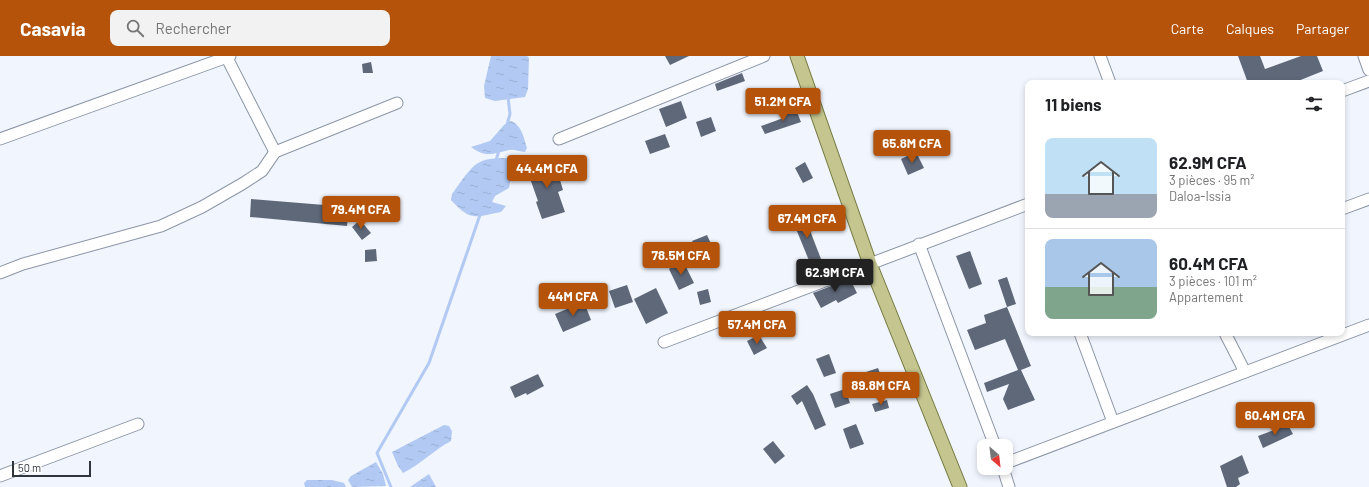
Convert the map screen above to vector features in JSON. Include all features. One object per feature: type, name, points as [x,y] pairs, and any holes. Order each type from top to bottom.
[{"type":"main road","points":[[798,57],[870,264],[960,487]]},
{"type":"street","points":[[0,139],[228,56],[275,152]]},
{"type":"street","points":[[559,139],[764,56]]},
{"type":"street","points":[[1100,56],[1109,80]]},
{"type":"street","points":[[1364,56],[1369,70]]},
{"type":"street","points":[[1345,90],[1369,81]]},
{"type":"street","points":[[0,273],[23,264],[161,226],[202,207],[242,184],[262,171],[275,152],[397,103]]},
{"type":"street","points":[[1345,208],[1369,199]]},
{"type":"street","points":[[664,342],[919,244],[1025,205]]},
{"type":"street","points":[[919,244],[992,439]]},
{"type":"street","points":[[1345,334],[1369,325]]},
{"type":"street","points":[[1081,336],[1113,422]]},
{"type":"street","points":[[1227,336],[1245,372]]},
{"type":"street","points":[[1013,460],[1340,336]]},
{"type":"street","points":[[0,476],[138,424]]},
{"type":"street","points":[[1005,475],[1009,487]]},
{"type":"water","points":[[491,56],[527,56],[529,58],[528,89],[525,97],[495,101],[485,98],[484,86]]},
{"type":"water","points":[[511,121],[518,126],[522,133],[527,148],[525,152],[511,150],[494,154],[485,154],[471,147],[490,141],[504,125]]},
{"type":"water","points":[[521,158],[520,167],[512,172],[509,188],[495,196],[492,202],[506,206],[501,212],[479,216],[469,215],[451,200],[452,194],[467,173],[479,162],[494,159]]},
{"type":"water","points":[[444,425],[449,426],[452,431],[451,441],[403,473],[392,452]]},
{"type":"water","points":[[376,462],[383,474],[386,486],[352,487],[348,480],[351,476]]},
{"type":"water","points":[[429,474],[436,487],[410,487]]},
{"type":"water","points":[[307,480],[332,480],[344,483],[346,487],[305,487],[304,483]]},
{"type":"building","points":[[665,56],[689,56],[670,65]]},
{"type":"building","points":[[1238,56],[1260,56],[1265,69],[1301,56],[1317,56],[1323,71],[1300,80],[1247,80]]},
{"type":"building","points":[[371,62],[373,73],[363,73],[362,64]]},
{"type":"building","points":[[742,73],[745,81],[717,91],[715,84]]},
{"type":"building","points":[[681,101],[687,118],[666,127],[659,109]]},
{"type":"building","points":[[795,107],[801,122],[765,134],[761,126],[786,117],[784,112]]},
{"type":"building","points":[[711,117],[716,131],[701,137],[696,122]]},
{"type":"building","points":[[665,134],[670,147],[650,154],[645,141]]},
{"type":"building","points":[[916,152],[924,168],[908,175],[901,159]]},
{"type":"building","points":[[554,160],[563,190],[558,192],[565,212],[542,219],[536,202],[538,201],[527,170]]},
{"type":"building","points":[[805,162],[813,178],[803,183],[795,168]]},
{"type":"building","points":[[251,199],[349,207],[347,226],[250,217]]},
{"type":"building","points":[[804,215],[821,259],[810,263],[792,219]]},
{"type":"building","points":[[360,220],[371,233],[362,240],[352,227]]},
{"type":"building","points":[[707,235],[714,250],[699,257],[692,241]]},
{"type":"building","points":[[376,249],[377,261],[365,262],[365,250]]},
{"type":"building","points":[[970,251],[982,284],[969,289],[956,256]]},
{"type":"building","points":[[683,261],[694,283],[679,290],[669,269]]},
{"type":"building","points":[[1007,277],[1016,304],[1007,307],[998,280]]},
{"type":"building","points":[[850,279],[857,293],[838,303],[836,300],[821,308],[813,293]]},
{"type":"building","points":[[627,285],[633,302],[615,308],[609,291]]},
{"type":"building","points":[[656,288],[668,313],[646,324],[634,299]]},
{"type":"building","points":[[708,289],[711,302],[700,305],[697,292]]},
{"type":"building","points":[[584,302],[591,320],[563,332],[555,314]]},
{"type":"building","points":[[1007,307],[1031,366],[1021,370],[1035,400],[1008,410],[1003,399],[1009,384],[987,392],[984,383],[1018,370],[1005,339],[975,350],[967,330],[986,323],[984,315]]},
{"type":"building","points":[[759,335],[767,348],[754,355],[747,341]]},
{"type":"building","points":[[829,354],[836,373],[824,377],[816,359]]},
{"type":"building","points":[[878,368],[881,376],[866,382],[863,373]]},
{"type":"building","points":[[538,374],[544,386],[527,395],[526,393],[515,398],[510,387]]},
{"type":"building","points":[[807,385],[813,394],[826,425],[815,430],[802,401],[797,405],[791,396]]},
{"type":"building","points":[[845,389],[850,403],[835,408],[830,394]]},
{"type":"building","points":[[887,400],[889,408],[875,412],[872,404]]},
{"type":"building","points":[[856,424],[864,444],[850,449],[843,429]]},
{"type":"building","points":[[1288,425],[1293,434],[1263,448],[1258,436]]},
{"type":"building","points":[[773,441],[785,456],[775,464],[763,449]]},
{"type":"building","points":[[1242,455],[1249,473],[1238,478],[1240,484],[1236,487],[1227,487],[1220,466]]},
{"type":"waterway","points":[[507,125],[510,114],[508,97]]},
{"type":"waterway","points":[[496,161],[499,150]]},
{"type":"waterway","points":[[391,487],[377,453],[429,363],[480,215]]}]
